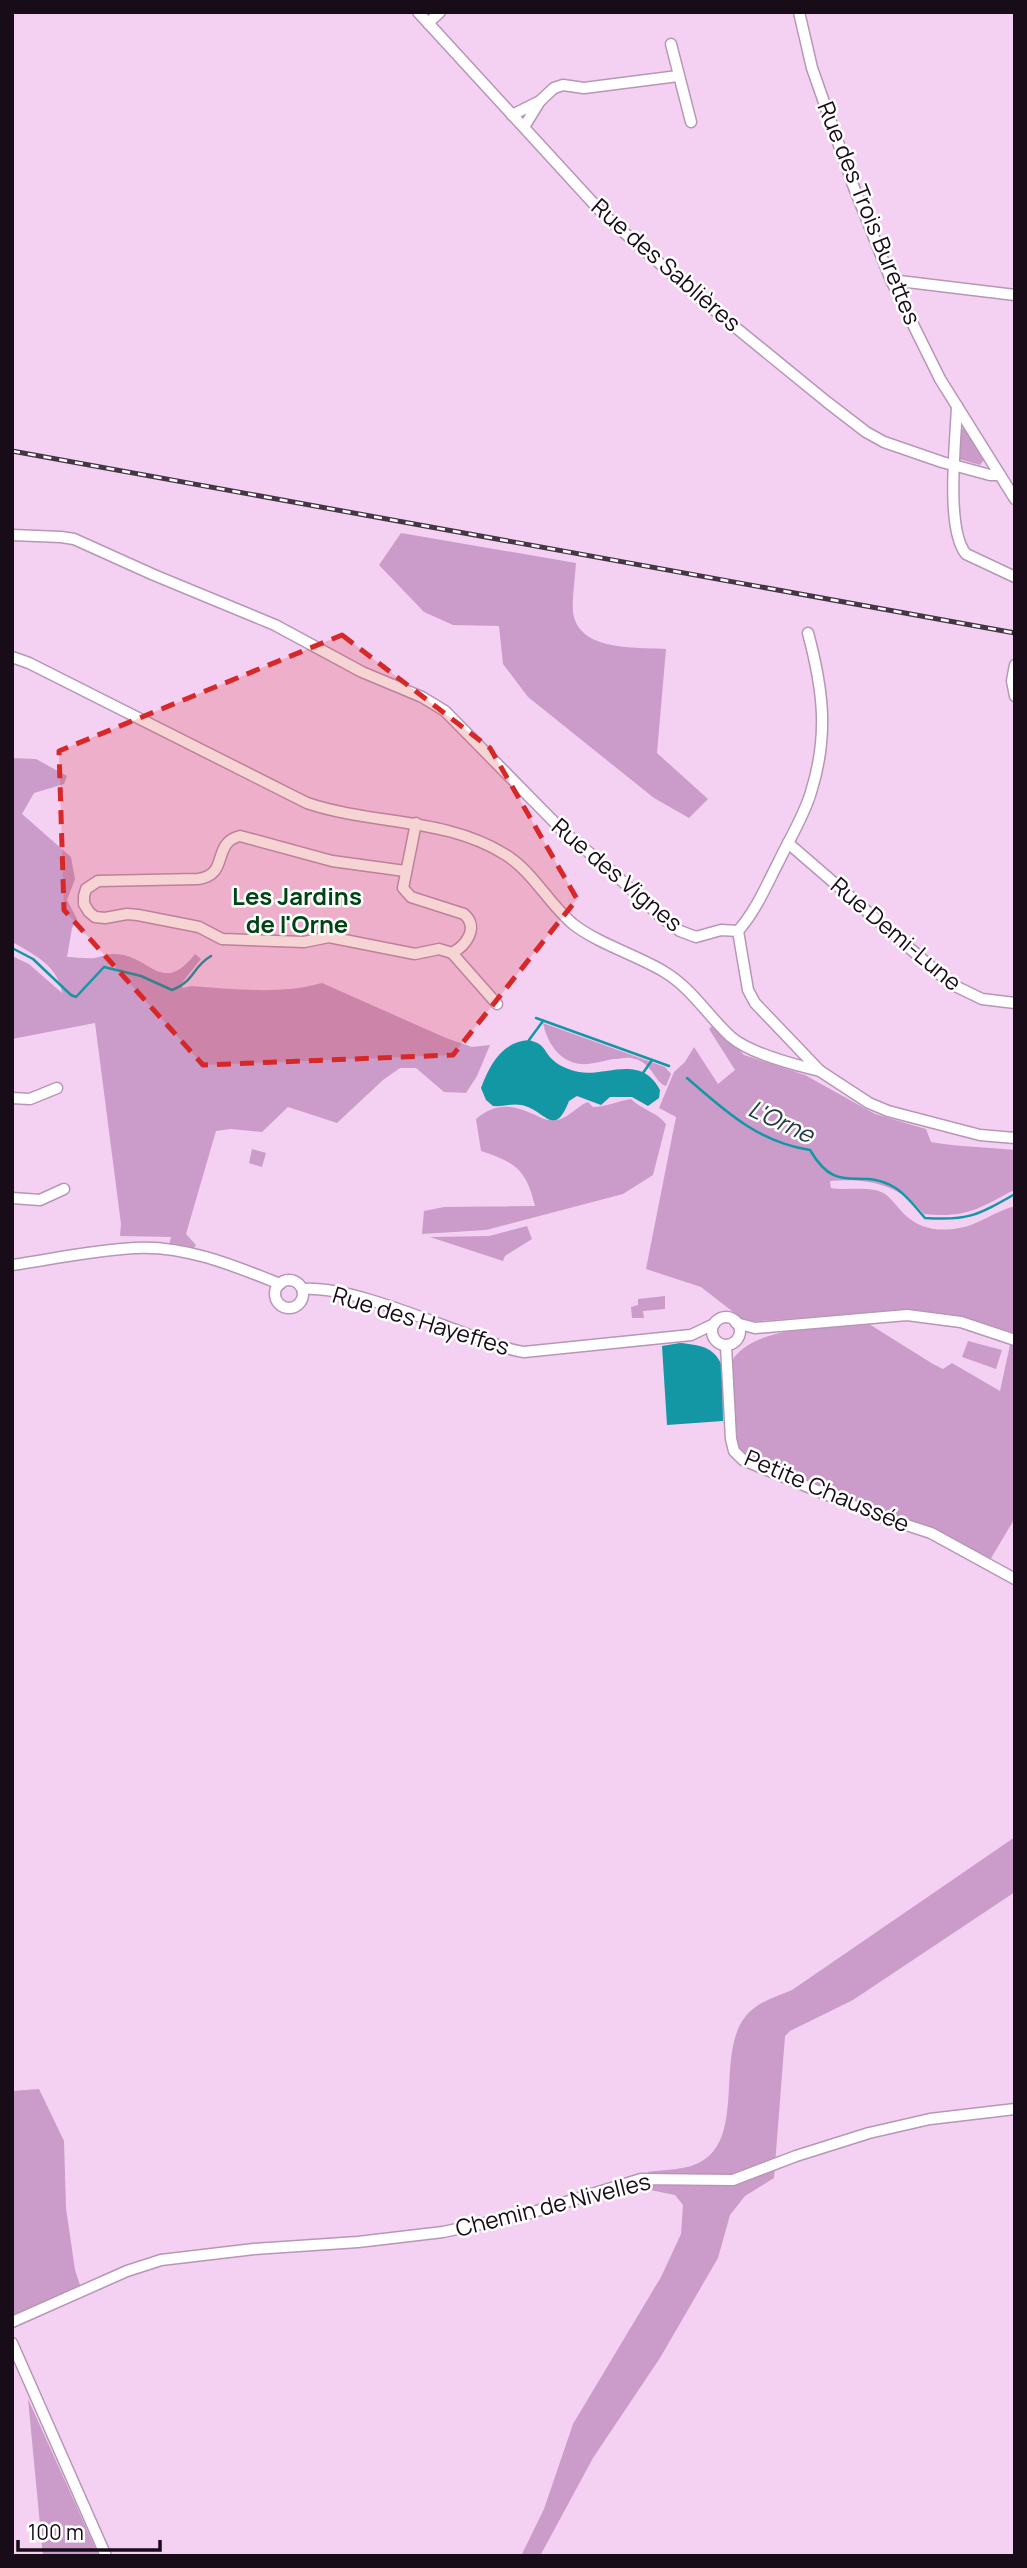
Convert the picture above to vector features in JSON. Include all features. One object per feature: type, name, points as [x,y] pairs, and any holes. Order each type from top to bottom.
[{"type":"street","name":"Rue des Sablières","points":[[418,12],[606,216],[702,300],[827,402],[866,432],[884,442],[990,475],[1000,475]]},
{"type":"street","points":[[428,23],[440,12]]},
{"type":"street","name":"Rue des Trois Burettes","points":[[799,12],[812,68],[853,185],[891,280],[940,379],[1015,499]]},
{"type":"street","points":[[671,44],[691,122]]},
{"type":"street","points":[[524,127],[540,101],[554,88],[563,85],[584,88],[678,76]]},
{"type":"street","points":[[512,115],[540,101]]},
{"type":"street","points":[[891,280],[1015,295]]},
{"type":"street","points":[[957,406],[953,464],[955,511],[962,548],[967,554],[1015,577]]},
{"type":"street","name":"Rue des Vignes","points":[[12,535],[74,539],[145,572],[292,633],[348,666],[422,697],[445,711],[555,824],[674,927],[695,937],[722,930],[738,931]]},
{"type":"street","points":[[808,633],[819,675],[824,727],[811,792],[800,819],[748,918],[738,931],[748,990],[755,1003],[820,1071],[869,1103],[888,1111],[979,1135],[1015,1138]]},
{"type":"street","points":[[12,657],[29,663],[307,803],[356,816],[416,823],[479,842],[507,856],[575,925],[681,983],[733,1039],[788,1062],[820,1071]]},
{"type":"street","points":[[1014,674],[1015,696]]},
{"type":"street","points":[[416,823],[403,886],[407,895],[464,914],[471,920],[469,936],[452,953]]},
{"type":"street","points":[[405,871],[332,861],[240,836],[230,839],[225,845],[217,869],[210,876],[198,879],[98,881],[86,889],[84,901],[89,912],[99,918],[138,915],[200,927],[222,939],[304,942],[329,937],[415,954],[439,949],[452,953],[497,1004]]},
{"type":"street","name":"Rue Demi-Lune","points":[[788,843],[951,984],[982,999],[1015,1003]]},
{"type":"street","points":[[12,1098],[30,1099],[57,1088]]},
{"type":"street","points":[[12,1198],[40,1200],[64,1189]]},
{"type":"street","points":[[12,1265],[135,1248],[170,1250],[219,1261],[261,1276],[278,1289],[280,1305],[287,1308],[295,1307],[303,1294],[293,1280],[278,1289]]},
{"type":"street","name":"Rue des Hayeffes","points":[[303,1294],[319,1290],[334,1291],[518,1351],[691,1335],[714,1324]]},
{"type":"street","points":[[755,1328],[720,1343],[712,1333],[714,1324],[726,1316],[736,1323],[755,1328],[907,1315],[961,1322],[1015,1339]]},
{"type":"street","points":[[736,1323],[740,1331],[739,1337]]},
{"type":"street","name":"Rue des Hayeffes","points":[[691,1335],[720,1343]]},
{"type":"street","name":"Petite Chaussée","points":[[720,1343],[731,1439],[733,1449],[740,1458],[876,1515],[931,1533],[1015,1579]]},
{"type":"street","name":"Chemin de Nivelles","points":[[12,2322],[127,2271],[161,2260],[443,2232],[527,2214],[641,2179],[733,2180],[796,2156],[869,2133],[930,2119],[1015,2109]]},
{"type":"street","points":[[12,2343],[106,2556]]},
{"type":"highlighted area","points":[[342,635],[490,748],[577,899],[453,1055],[203,1065],[64,910],[59,751]]},
{"type":"shaded area","points":[[964,428],[984,460],[980,465],[959,459],[960,431]]},
{"type":"shaded area","points":[[401,533],[576,563],[573,612],[577,625],[586,634],[610,645],[666,649],[657,753],[708,799],[689,818],[654,798],[528,697],[503,664],[499,626],[453,625],[424,612],[379,565]]},
{"type":"shaded area","points":[[12,758],[36,759],[67,776],[64,784],[34,793],[22,814],[71,857],[75,879],[67,900],[77,919],[72,928],[67,957],[125,955],[164,973],[183,967],[195,954],[201,959],[181,984],[183,988],[191,986],[273,990],[322,983],[446,1038],[472,1047],[490,1045],[477,1076],[466,1093],[444,1092],[416,1068],[400,1068],[383,1080],[337,1123],[288,1107],[262,1132],[231,1129],[216,1131],[186,1234],[196,1245],[191,1251],[169,1245],[171,1237],[120,1236],[121,1224],[95,1023],[12,1039],[12,956],[29,964],[62,993],[51,969],[12,942]]},
{"type":"shaded area","points":[[543,1023],[665,1067],[671,1074],[666,1086],[646,1065],[632,1058],[585,1064],[566,1059],[551,1044]]},
{"type":"shaded area","points":[[714,1024],[744,1055],[805,1075],[875,1114],[926,1129],[931,1142],[1015,1150],[1015,1193],[1012,1191],[980,1208],[950,1215],[924,1214],[904,1196],[882,1185],[830,1181],[831,1188],[879,1191],[888,1196],[916,1223],[937,1229],[966,1226],[1015,1206],[1015,1333],[962,1317],[898,1311],[746,1322],[701,1287],[646,1269],[676,1117],[659,1108],[674,1072],[685,1062],[694,1047],[718,1084],[735,1070],[709,1029]]},
{"type":"shaded area","points":[[631,1099],[666,1124],[653,1175],[623,1194],[486,1230],[422,1234],[424,1211],[444,1207],[535,1206],[528,1183],[518,1169],[503,1159],[481,1151],[476,1119],[483,1114],[497,1108],[510,1107],[555,1120],[565,1117],[588,1102],[593,1107],[598,1107]]},
{"type":"shaded area","points":[[252,1149],[266,1153],[262,1167],[249,1163]]},
{"type":"shaded area","points":[[527,1226],[532,1239],[505,1256],[503,1261],[430,1237],[489,1236]]},
{"type":"shaded area","points":[[665,1296],[665,1309],[643,1311],[644,1318],[632,1318],[631,1307],[638,1305],[638,1299]]},
{"type":"shaded area","points":[[869,1324],[933,1364],[943,1369],[952,1363],[1000,1391],[1010,1345],[1015,1346],[1015,1518],[990,1560],[746,1458],[735,1445],[730,1364],[740,1351],[755,1341],[792,1330]]},
{"type":"shaded area","points":[[968,1341],[1002,1350],[996,1369],[962,1357]]},
{"type":"shaded area","points":[[1015,1837],[1015,1892],[853,2000],[785,2036],[774,2178],[745,2196],[730,2215],[718,2258],[660,2358],[593,2458],[540,2556],[521,2556],[544,2509],[573,2424],[661,2277],[681,2234],[683,2205],[675,2195],[645,2189],[648,2172],[691,2166],[710,2155],[721,2137],[727,2115],[730,2066],[734,2042],[742,2022],[757,2006],[792,1990]]},
{"type":"shaded area","points":[[39,2089],[64,2141],[66,2208],[75,2270],[81,2288],[12,2316],[12,2091]]},
{"type":"shaded area","points":[[28,2399],[99,2556],[43,2556]]},
{"type":"water","points":[[529,1040],[542,1046],[558,1064],[576,1071],[589,1073],[633,1069],[643,1072],[660,1090],[659,1098],[648,1106],[632,1097],[610,1097],[601,1105],[577,1096],[569,1101],[559,1119],[554,1120],[521,1105],[493,1106],[486,1100],[481,1088],[488,1071],[504,1050]]},
{"type":"water","points":[[680,1343],[710,1350],[719,1359],[722,1366],[723,1421],[667,1425],[662,1346]]},
{"type":"waterway","name":"L'Orne","points":[[12,948],[33,959],[76,997],[104,967],[141,976],[172,990],[185,982],[211,956]]},
{"type":"waterway","name":"L'Orne","points":[[536,1018],[669,1066]]},
{"type":"waterway","points":[[529,1040],[543,1021]]},
{"type":"waterway","points":[[643,1073],[652,1060]]},
{"type":"waterway","name":"L'Orne","points":[[687,1078],[729,1113],[758,1132],[791,1146],[810,1150],[820,1165],[830,1173],[849,1179],[881,1181],[894,1187],[907,1197],[925,1218],[972,1215],[1015,1194]]},
{"type":"railway","points":[[12,451],[1015,633]]},
{"type":"district","name":"Les Jardins de l'Orne","points":[[297,911]]}]
